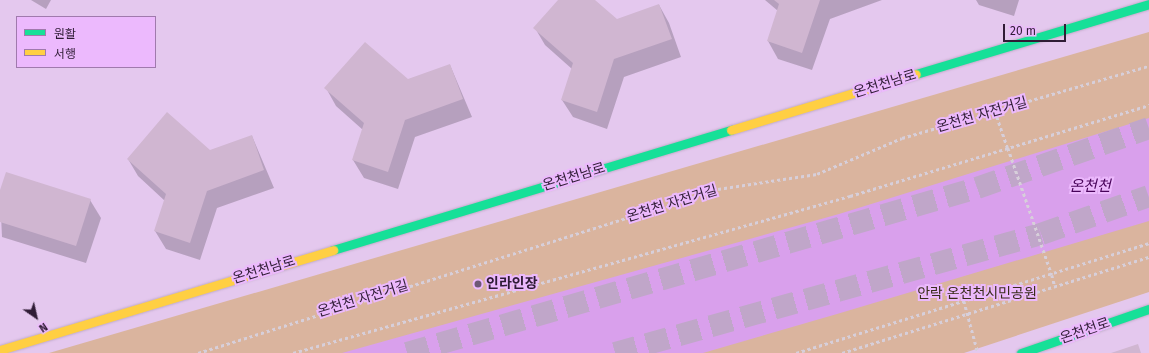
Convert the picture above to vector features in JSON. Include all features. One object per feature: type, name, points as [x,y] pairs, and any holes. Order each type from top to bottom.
[{"type":"street","name":"온천천남로","points":[[0,350],[1149,4]]},
{"type":"street","name":"온천천로","points":[[1021,353],[1149,309]]},
{"type":"path","name":"온천천 자전거길","points":[[198,353],[718,189],[817,174],[902,138],[1149,66]]},
{"type":"path","points":[[293,353],[850,196],[1149,105]]},
{"type":"path","points":[[995,111],[1055,287]]},
{"type":"path","points":[[796,353],[1052,275],[1149,243]]},
{"type":"path","points":[[842,353],[1149,257]]},
{"type":"path","points":[[964,301],[978,353]]},
{"type":"green space","name":"안락 온천천시민공원","points":[[1149,32],[1149,292],[964,353],[49,353]]},
{"type":"water","name":"온천천","points":[[1149,118],[1149,221],[837,314],[703,353],[342,353],[839,214]]},
{"type":"building","points":[[558,0],[595,0],[617,19],[659,4],[672,39],[614,59],[597,112],[561,100],[573,63],[533,28]]},
{"type":"building","points":[[774,0],[820,0],[802,53],[767,41],[779,4]]},
{"type":"building","points":[[365,42],[408,79],[450,64],[463,99],[405,120],[388,172],[352,160],[364,123],[324,88]]},
{"type":"building","points":[[167,112],[210,150],[252,135],[264,170],[207,191],[190,243],[154,231],[166,194],[127,159]]},
{"type":"building","points":[[6,172],[91,199],[76,246],[0,222],[0,190]]},
{"type":"building","points":[[1138,344],[1141,353],[1111,353]]},
{"type":"tunnel","points":[[407,353],[977,188],[1149,128]]},
{"type":"tunnel","points":[[615,353],[1041,234],[1149,196]]},
{"type":"traffic: fast","points":[[916,74],[1149,4]]},
{"type":"traffic: fast","points":[[333,250],[731,130]]},
{"type":"traffic: fast","points":[[1021,353],[1149,309]]},
{"type":"traffic: slow","points":[[731,130],[916,74]]},
{"type":"traffic: slow","points":[[0,350],[333,250]]},
{"type":"place","name":"인라인장","points":[[478,284]]}]
